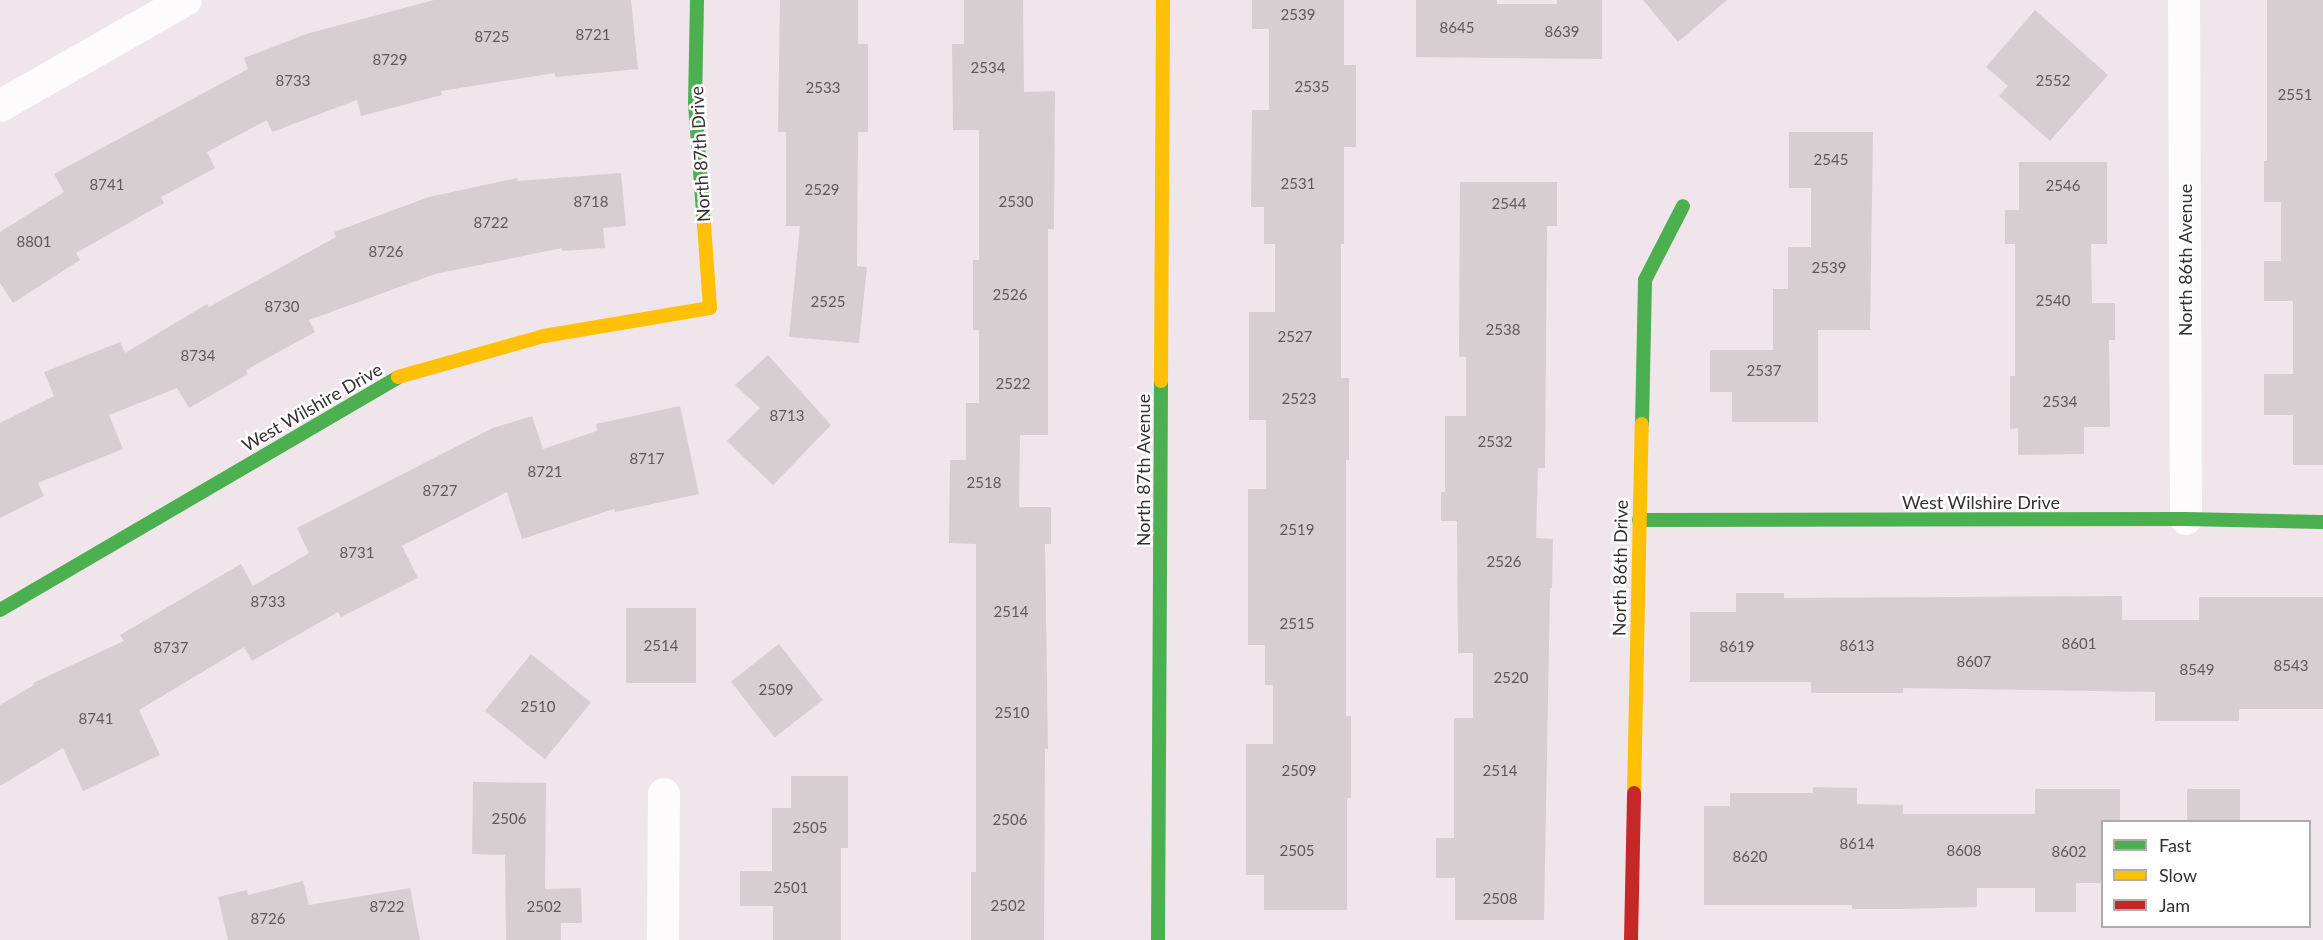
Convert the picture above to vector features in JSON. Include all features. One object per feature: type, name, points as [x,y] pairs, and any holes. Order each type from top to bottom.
[{"type":"street","points":[[0,106],[186,0]]},
{"type":"street","name":"North 87th Drive","points":[[697,0],[695,103],[710,308]]},
{"type":"street","name":"North 87th Avenue","points":[[1158,940],[1163,0]]},
{"type":"street","name":"North 86th Avenue","points":[[2184,0],[2186,519]]},
{"type":"street","name":"North 86th Drive","points":[[1631,940],[1645,280],[1683,206]]},
{"type":"street","name":"West Wilshire Drive","points":[[0,610],[393,380],[544,336],[710,308]]},
{"type":"street","name":"West Wilshire Drive","points":[[1639,520],[2186,519],[2323,522]]},
{"type":"street","points":[[663,940],[664,794]]},
{"type":"building","points":[[434,0],[631,0],[638,69],[555,77],[555,73],[441,91],[442,95],[361,116],[357,100],[272,132],[267,120],[207,152],[215,168],[161,197],[164,203],[76,253],[80,260],[13,303],[0,283],[0,232],[64,192],[54,174],[248,69],[244,58],[306,34]]},
{"type":"building","points":[[780,0],[858,0],[858,44],[868,44],[868,132],[858,132],[857,266],[867,267],[859,343],[789,337],[800,226],[786,226],[786,132],[778,132]]},
{"type":"building","points":[[964,0],[1023,0],[1024,92],[1055,91],[1054,229],[1048,229],[1048,435],[1020,435],[1019,507],[1051,507],[1051,544],[1045,544],[1048,749],[1045,749],[1044,940],[971,940],[971,872],[976,872],[976,544],[949,543],[950,460],[966,460],[966,403],[979,403],[979,330],[973,330],[973,260],[979,260],[979,130],[953,130],[952,44],[964,44]]},
{"type":"building","points":[[1252,0],[1344,0],[1344,65],[1356,65],[1356,147],[1344,147],[1344,244],[1341,244],[1341,378],[1349,378],[1349,460],[1346,460],[1346,716],[1351,716],[1351,798],[1347,798],[1347,910],[1264,910],[1264,875],[1246,875],[1246,744],[1273,744],[1273,685],[1265,685],[1265,645],[1248,645],[1248,489],[1266,489],[1266,420],[1249,420],[1249,312],[1275,312],[1275,244],[1264,244],[1264,207],[1251,207],[1252,110],[1269,110],[1269,29],[1252,29]]},
{"type":"building","points":[[1416,0],[1497,0],[1497,4],[1557,4],[1557,0],[1602,0],[1602,59],[1416,57]]},
{"type":"building","points":[[1643,0],[1727,0],[1678,42]]},
{"type":"building","points":[[2267,0],[2323,0],[2323,465],[2293,465],[2293,415],[2264,415],[2264,374],[2293,374],[2293,301],[2264,301],[2264,261],[2281,261],[2281,202],[2264,202],[2264,161],[2267,161]]},
{"type":"building","points":[[2035,10],[2108,75],[2050,141],[1999,96],[2008,86],[1986,67]]},
{"type":"building","points":[[1789,132],[1873,132],[1870,330],[1818,330],[1818,422],[1732,422],[1732,392],[1710,392],[1710,350],[1773,350],[1773,289],[1788,289],[1788,247],[1811,247],[1811,188],[1789,188]]},
{"type":"building","points":[[2019,162],[2107,162],[2107,244],[2091,244],[2092,303],[2115,303],[2115,340],[2109,340],[2110,427],[2084,427],[2084,454],[2018,455],[2018,428],[2010,429],[2010,376],[2015,376],[2015,244],[2005,244],[2005,210],[2019,210]]},
{"type":"building","points":[[621,173],[626,226],[603,228],[605,248],[562,251],[562,248],[435,274],[309,320],[315,332],[246,370],[248,374],[189,408],[177,388],[109,415],[123,449],[38,483],[44,496],[0,518],[0,423],[54,396],[44,372],[120,342],[125,353],[207,304],[209,307],[336,237],[334,232],[429,197],[517,178],[518,181]]},
{"type":"building","points":[[1460,182],[1557,182],[1557,226],[1547,226],[1545,468],[1538,468],[1536,538],[1553,539],[1552,588],[1550,588],[1544,920],[1455,920],[1455,878],[1436,878],[1436,838],[1454,838],[1454,718],[1473,718],[1473,653],[1458,653],[1457,521],[1441,521],[1441,492],[1445,492],[1445,416],[1466,416],[1466,357],[1459,357]]},
{"type":"building","points":[[768,355],[831,425],[773,485],[727,441],[760,408],[735,385]]},
{"type":"building","points":[[680,406],[699,494],[615,512],[614,509],[522,539],[507,492],[402,546],[418,578],[341,617],[338,612],[252,661],[244,647],[139,710],[160,755],[83,791],[63,748],[0,786],[0,705],[34,685],[33,683],[124,641],[120,635],[241,564],[253,586],[309,553],[297,528],[493,428],[532,416],[543,449],[597,431],[596,424]]},
{"type":"building","points":[[1736,593],[1784,593],[1784,598],[2122,596],[2122,620],[2199,620],[2199,597],[2323,597],[2323,709],[2239,709],[2239,721],[2155,721],[2155,692],[1903,688],[1903,693],[1811,693],[1811,682],[1690,682],[1690,612],[1736,612]]},
{"type":"building","points":[[626,608],[696,608],[696,683],[626,683]]},
{"type":"building","points":[[779,644],[823,700],[775,738],[731,682]]},
{"type":"building","points":[[531,654],[591,702],[545,759],[485,711]]},
{"type":"building","points":[[791,776],[848,776],[848,848],[841,848],[841,940],[773,940],[773,906],[740,906],[740,871],[772,871],[772,808],[791,808]]},
{"type":"building","points":[[473,782],[546,783],[545,889],[581,888],[582,923],[561,923],[561,940],[506,940],[505,855],[472,854]]},
{"type":"building","points":[[1813,787],[1857,788],[1857,804],[1903,805],[1903,814],[2035,814],[2035,789],[2120,789],[2120,820],[2101,820],[2101,883],[2076,883],[2076,912],[2035,912],[2035,888],[1977,888],[1977,907],[1852,909],[1852,905],[1704,905],[1704,806],[1730,806],[1730,793],[1813,793]]},
{"type":"building","points":[[2187,789],[2240,789],[2240,820],[2187,820]]},
{"type":"building","points":[[303,881],[309,905],[410,888],[420,940],[228,940],[218,897],[247,890],[248,895]]},
{"type":"traffic: fast","points":[[697,0],[695,103],[704,225]]},
{"type":"traffic: fast","points":[[1642,424],[1645,280],[1683,206]]},
{"type":"traffic: fast","points":[[0,610],[398,377]]},
{"type":"traffic: fast","points":[[1158,940],[1161,381]]},
{"type":"traffic: fast","points":[[1639,520],[2186,519],[2323,522]]},
{"type":"traffic: slow","points":[[1161,381],[1163,0]]},
{"type":"traffic: slow","points":[[398,377],[544,336],[710,308],[704,225]]},
{"type":"traffic: slow","points":[[1634,793],[1642,424]]},
{"type":"traffic: jam","points":[[1631,940],[1634,793]]}]
